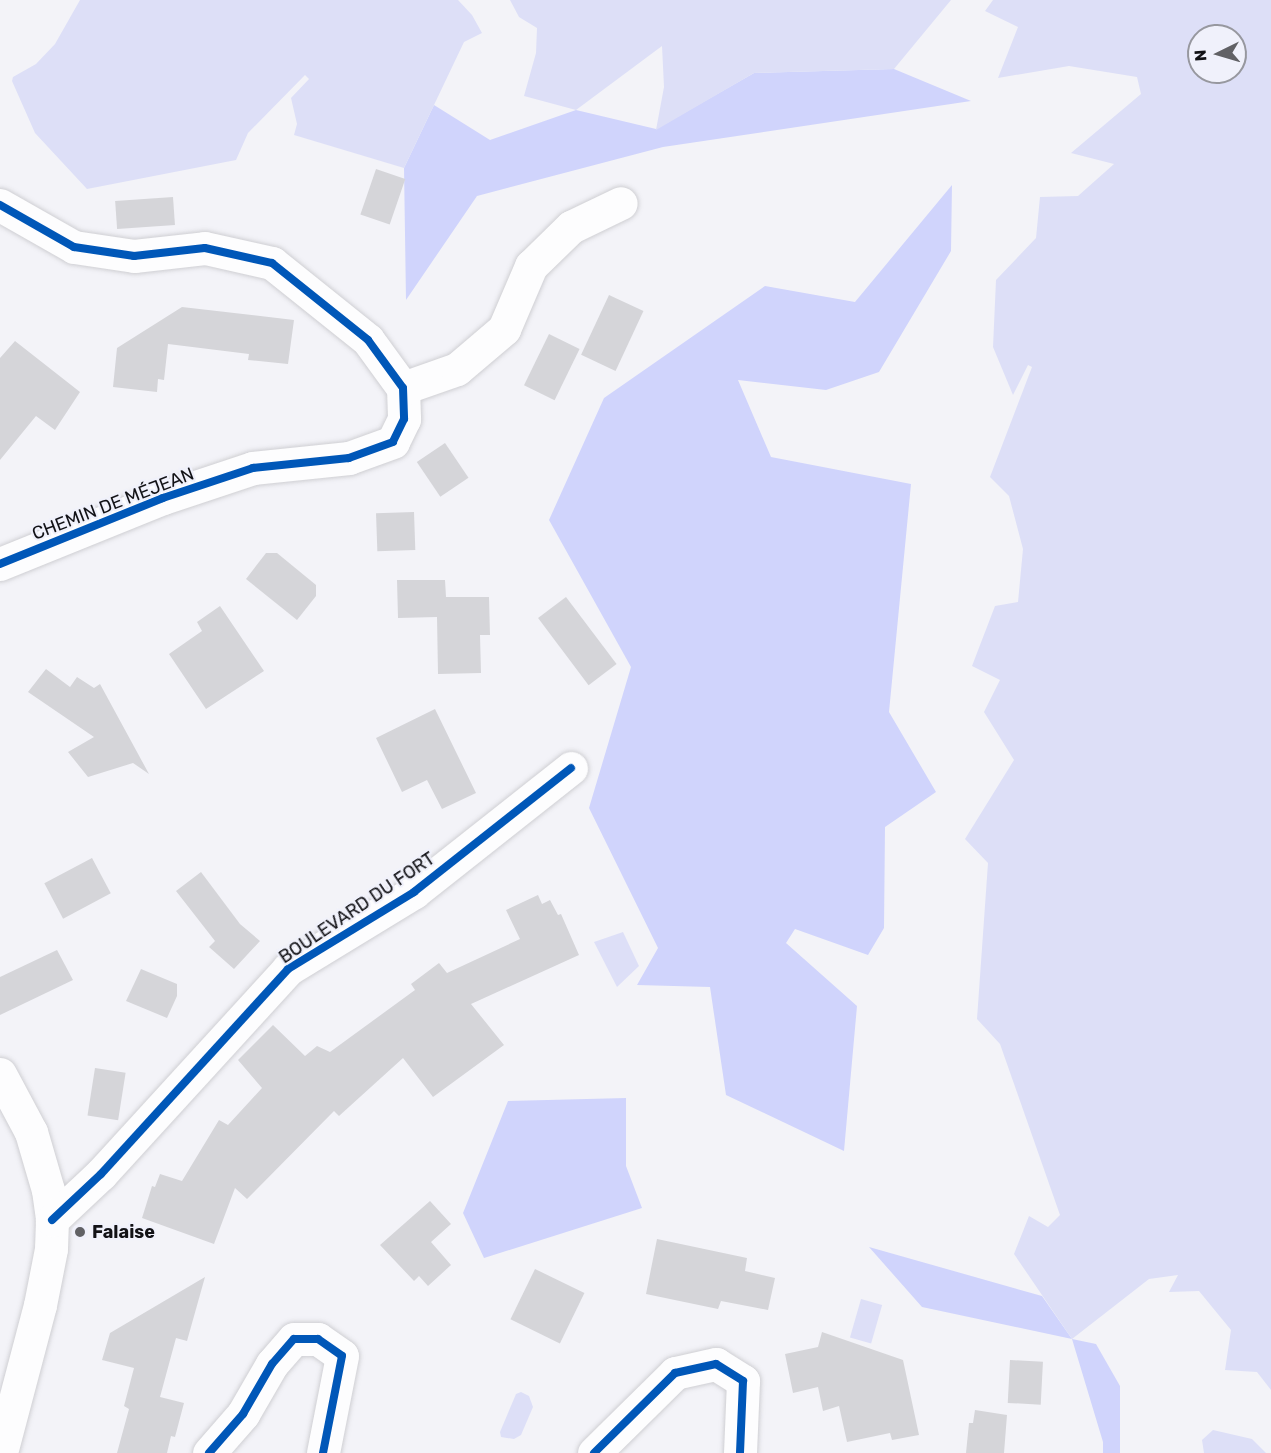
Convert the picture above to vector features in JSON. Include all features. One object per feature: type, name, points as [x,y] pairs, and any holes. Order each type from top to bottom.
[{"type":"street","points":[[0,205],[74,247],[134,256],[205,248],[272,263],[368,340],[403,388],[457,369],[504,329],[531,267],[539,258],[571,226],[621,203]]},
{"type":"street","name":"CHEMIN DE MÉJEAN","points":[[0,564],[163,498],[253,468],[350,458],[393,442],[404,419],[403,388]]},
{"type":"street","name":"BOULEVARD DU FORT","points":[[52,1220],[101,1174],[288,969],[414,892],[571,768]]},
{"type":"street","points":[[0,1074],[31,1132],[48,1190],[52,1220],[51,1250],[40,1305],[0,1453]]},
{"type":"street","points":[[209,1453],[243,1414],[272,1364],[294,1339],[318,1339],[342,1356],[323,1453]]},
{"type":"street","points":[[594,1453],[675,1373],[716,1364],[743,1381],[740,1453]]},
{"type":"shaded area","points":[[80,0],[458,0],[472,15],[482,33],[464,42],[404,168],[294,135],[297,124],[291,98],[309,79],[305,75],[248,133],[236,160],[87,189],[35,133],[12,81],[13,77],[36,64],[55,44]]},
{"type":"shaded area","points":[[510,0],[951,0],[894,69],[754,73],[656,130],[664,87],[662,46],[576,110],[524,96],[536,53],[537,28],[519,17]]},
{"type":"shaded area","points":[[993,0],[1271,0],[1271,1390],[1257,1372],[1225,1370],[1231,1330],[1199,1291],[1169,1292],[1178,1275],[1149,1279],[1072,1339],[1014,1254],[1029,1216],[1048,1227],[1060,1215],[1000,1044],[977,1019],[988,863],[965,839],[1014,760],[984,712],[1000,680],[972,666],[995,606],[1018,602],[1023,549],[1009,496],[990,477],[1032,367],[1028,365],[1013,395],[993,347],[996,280],[1036,238],[1040,197],[1078,196],[1114,164],[1071,153],[1141,94],[1137,77],[1069,66],[998,78],[1018,27],[985,11]]},
{"type":"shaded area","points":[[894,69],[971,101],[663,147],[477,196],[406,300],[404,168],[434,105],[490,140],[576,110],[656,129],[754,73]]},
{"type":"shaded area","points":[[952,185],[951,251],[879,372],[826,390],[738,380],[771,457],[911,484],[889,712],[936,792],[885,827],[884,928],[868,955],[795,929],[786,943],[857,1006],[844,1151],[726,1095],[710,987],[637,985],[658,948],[589,808],[631,667],[549,520],[604,398],[765,286],[855,302]]},
{"type":"shaded area","points":[[623,932],[639,966],[617,987],[594,942]]},
{"type":"shaded area","points":[[626,1098],[626,1166],[642,1208],[484,1258],[463,1213],[508,1101]]},
{"type":"shaded area","points":[[869,1247],[1042,1296],[1072,1339],[922,1307]]},
{"type":"shaded area","points":[[861,1299],[882,1305],[871,1344],[850,1337]]},
{"type":"shaded area","points":[[1072,1339],[1096,1344],[1120,1386],[1120,1453],[1103,1453],[1103,1442]]},
{"type":"shaded area","points":[[521,1392],[529,1396],[533,1407],[521,1435],[514,1439],[501,1437],[500,1432],[516,1394]]},
{"type":"shaded area","points":[[1213,1430],[1252,1439],[1266,1453],[1204,1453],[1202,1440]]},
{"type":"building","points":[[376,169],[405,179],[390,224],[360,214]]},
{"type":"building","points":[[173,197],[175,225],[117,229],[115,201]]},
{"type":"building","points":[[609,295],[643,311],[616,371],[581,355]]},
{"type":"building","points":[[182,307],[294,320],[288,364],[248,360],[249,354],[168,344],[164,380],[158,379],[157,392],[113,387],[117,348]]},
{"type":"building","points":[[549,334],[580,349],[555,400],[524,385]]},
{"type":"building","points":[[15,341],[80,392],[55,430],[36,416],[0,460],[0,358]]},
{"type":"building","points":[[445,443],[468,478],[440,497],[417,462]]},
{"type":"building","points":[[414,512],[415,550],[377,551],[376,513]]},
{"type":"building","points":[[266,553],[277,553],[316,585],[316,596],[297,620],[246,579]]},
{"type":"building","points":[[397,580],[445,580],[446,597],[489,597],[490,635],[480,635],[481,673],[438,674],[437,617],[398,618]]},
{"type":"building","points":[[566,597],[617,664],[589,685],[538,618]]},
{"type":"building","points":[[220,606],[264,671],[206,709],[169,654],[202,631],[197,622]]},
{"type":"building","points":[[46,669],[70,687],[77,677],[94,688],[100,684],[149,774],[133,763],[88,777],[68,752],[94,737],[28,692]]},
{"type":"building","points":[[435,709],[476,793],[442,809],[427,780],[402,792],[376,738]]},
{"type":"building","points":[[92,858],[111,893],[63,919],[44,883]]},
{"type":"building","points":[[201,872],[240,924],[260,941],[234,969],[209,947],[215,941],[176,891]]},
{"type":"building","points":[[538,895],[542,904],[550,900],[558,915],[561,914],[579,955],[471,1004],[504,1045],[433,1097],[403,1058],[339,1116],[334,1111],[247,1199],[235,1188],[214,1244],[142,1218],[152,1186],[155,1187],[160,1174],[182,1181],[219,1120],[228,1125],[262,1088],[238,1060],[273,1025],[305,1056],[317,1046],[330,1052],[415,990],[411,984],[439,963],[447,973],[520,939],[506,910]]},
{"type":"building","points":[[57,950],[73,980],[0,1015],[0,977]]},
{"type":"building","points":[[141,969],[177,984],[177,996],[167,1018],[126,1001]]},
{"type":"building","points":[[95,1068],[126,1073],[118,1120],[87,1115]]},
{"type":"building","points":[[430,1201],[451,1224],[431,1242],[451,1265],[428,1286],[419,1276],[414,1281],[380,1245]]},
{"type":"building","points":[[657,1239],[747,1258],[745,1271],[775,1278],[768,1310],[721,1301],[718,1309],[646,1294]]},
{"type":"building","points":[[535,1269],[584,1293],[560,1343],[510,1319]]},
{"type":"building","points":[[205,1277],[187,1341],[176,1338],[160,1397],[184,1403],[175,1437],[171,1436],[167,1453],[117,1453],[129,1409],[124,1406],[134,1368],[102,1360],[110,1333]]},
{"type":"building","points":[[822,1332],[903,1360],[919,1435],[892,1440],[890,1433],[847,1442],[839,1406],[823,1411],[818,1387],[793,1393],[785,1354],[818,1347]]},
{"type":"building","points":[[1010,1360],[1043,1362],[1041,1405],[1008,1403]]},
{"type":"building","points":[[975,1410],[1007,1415],[1004,1453],[966,1453],[969,1423],[973,1423]]},
{"type":"cycle path","points":[[0,205],[74,247],[134,256],[205,248],[272,263],[368,340],[403,388],[404,419],[393,442],[349,458],[253,468],[163,498],[0,564]]},
{"type":"cycle path","points":[[52,1220],[101,1174],[288,969],[414,892],[571,768]]},
{"type":"cycle path","points":[[209,1453],[243,1414],[272,1364],[294,1339],[318,1339],[342,1356],[323,1453]]},
{"type":"cycle path","points":[[594,1453],[675,1373],[716,1364],[743,1381],[740,1453]]},
{"type":"place","name":"Falaise","points":[[80,1232]]}]
